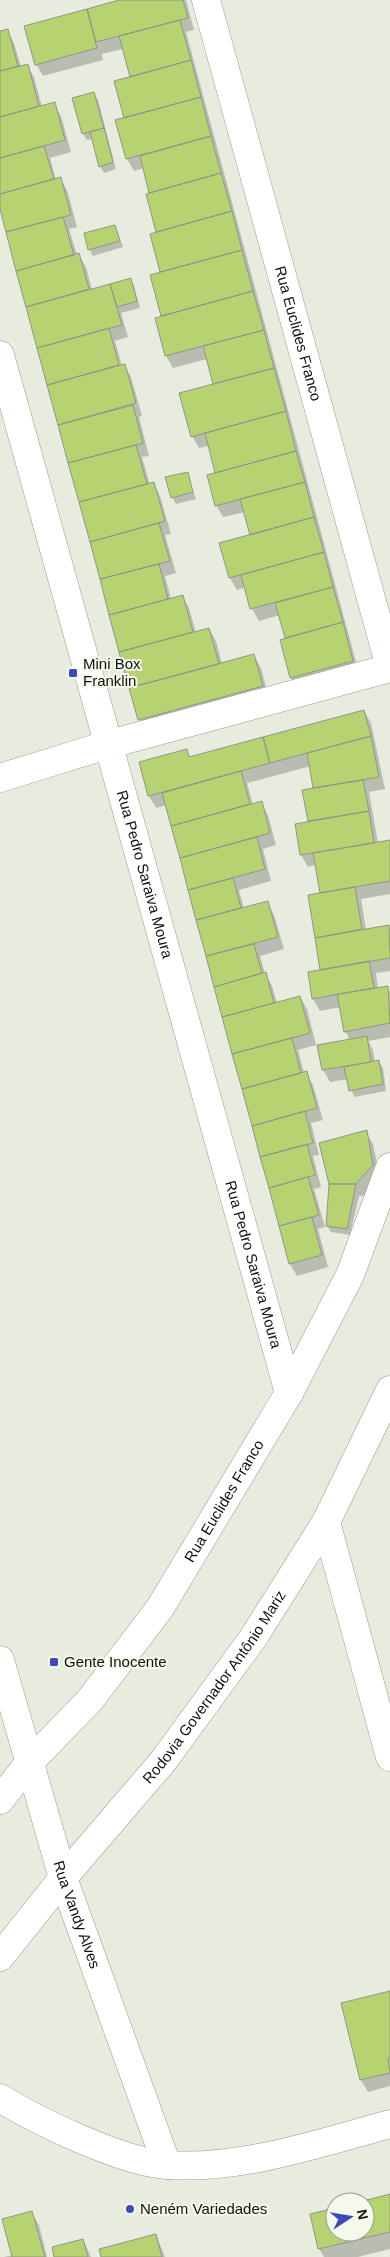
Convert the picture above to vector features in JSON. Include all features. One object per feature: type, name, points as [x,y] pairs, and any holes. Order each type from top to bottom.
[{"type":"main road","name":"Rua Euclides Franco","points":[[206,0],[390,668]]},
{"type":"main road","name":"Rua Pedro Saraiva Moura","points":[[0,355],[290,1393]]},
{"type":"main road","points":[[0,778],[110,744],[390,668]]},
{"type":"main road","name":"Rua Euclides Franco","points":[[0,1800],[29,1764],[90,1700],[160,1608],[290,1393],[350,1275],[390,1167]]},
{"type":"main road","name":"Rodovia Governador Antônio Mariz","points":[[0,1957],[63,1878],[164,1760],[253,1638],[326,1522],[390,1390]]},
{"type":"main road","points":[[326,1522],[390,1757]]},
{"type":"main road","name":"Rua Vandy Alves","points":[[0,1660],[63,1878],[167,2165]]},
{"type":"main road","points":[[0,2098],[19,2110],[80,2138],[128,2156],[167,2165],[222,2163],[284,2152],[390,2124]]},
{"type":"building","points":[[119,0],[183,0],[188,18],[96,42],[87,9]]},
{"type":"building","points":[[87,9],[97,48],[35,65],[24,26]]},
{"type":"building","points":[[180,20],[191,60],[130,77],[119,36]]},
{"type":"building","points":[[8,29],[18,66],[0,71],[0,31]]},
{"type":"building","points":[[191,60],[201,97],[124,118],[114,81]]},
{"type":"building","points":[[28,64],[39,106],[0,117],[0,71]]},
{"type":"building","points":[[94,92],[104,128],[82,134],[72,98]]},
{"type":"building","points":[[201,97],[211,136],[126,159],[115,120]]},
{"type":"building","points":[[55,102],[65,140],[0,158],[0,117]]},
{"type":"building","points":[[104,128],[113,162],[99,167],[90,132]]},
{"type":"building","points":[[211,136],[221,173],[149,193],[140,156]]},
{"type":"building","points":[[44,146],[54,179],[0,194],[0,158]]},
{"type":"building","points":[[221,173],[232,211],[156,232],[146,194]]},
{"type":"building","points":[[61,177],[71,215],[6,232],[0,209],[0,194]]},
{"type":"building","points":[[232,211],[242,250],[160,272],[150,234]]},
{"type":"building","points":[[63,217],[74,255],[16,271],[6,232]]},
{"type":"building","points":[[115,225],[120,241],[88,250],[84,233]]},
{"type":"building","points":[[242,250],[253,291],[161,316],[150,275]]},
{"type":"building","points":[[79,253],[89,289],[26,307],[16,271]]},
{"type":"building","points":[[131,278],[137,301],[117,307],[110,284]]},
{"type":"building","points":[[110,284],[122,325],[37,348],[26,307]]},
{"type":"building","points":[[253,291],[264,330],[165,356],[155,318]]},
{"type":"building","points":[[109,328],[119,365],[47,385],[37,348]]},
{"type":"building","points":[[264,330],[274,368],[213,384],[203,346]]},
{"type":"building","points":[[125,364],[136,403],[58,425],[47,385]]},
{"type":"building","points":[[274,368],[286,411],[191,437],[179,393]]},
{"type":"building","points":[[133,405],[143,443],[68,463],[58,425]]},
{"type":"building","points":[[286,411],[296,451],[215,473],[205,433]]},
{"type":"building","points":[[136,445],[147,484],[79,502],[68,463]]},
{"type":"building","points":[[296,451],[305,482],[215,506],[207,475]]},
{"type":"building","points":[[188,472],[193,492],[171,498],[165,477]]},
{"type":"building","points":[[154,482],[165,521],[90,542],[79,502]]},
{"type":"building","points":[[305,482],[314,517],[250,535],[240,499]]},
{"type":"building","points":[[314,517],[324,552],[229,578],[219,543]]},
{"type":"building","points":[[159,523],[170,561],[100,579],[90,542]]},
{"type":"building","points":[[324,552],[333,587],[250,609],[241,575]]},
{"type":"building","points":[[159,564],[168,599],[109,615],[100,579]]},
{"type":"building","points":[[333,587],[343,622],[285,638],[275,603]]},
{"type":"building","points":[[183,595],[193,632],[119,652],[109,615]]},
{"type":"building","points":[[343,622],[353,661],[290,678],[280,640]]},
{"type":"building","points":[[209,628],[219,664],[129,688],[119,652]]},
{"type":"building","points":[[254,654],[263,686],[138,720],[129,688]]},
{"type":"building","points":[[364,710],[371,736],[270,763],[263,737]]},
{"type":"building","points":[[371,736],[379,777],[313,788],[307,753]]},
{"type":"building","points":[[263,737],[270,763],[148,796],[139,762],[187,749],[189,757]]},
{"type":"building","points":[[241,771],[250,804],[171,826],[162,793]]},
{"type":"building","points":[[363,780],[369,811],[308,821],[302,790]]},
{"type":"building","points":[[262,801],[270,833],[180,858],[171,826]]},
{"type":"building","points":[[369,811],[374,843],[300,855],[295,824]]},
{"type":"building","points":[[257,837],[265,869],[188,890],[180,858]]},
{"type":"building","points":[[390,840],[390,881],[320,893],[313,853]]},
{"type":"building","points":[[233,878],[241,908],[196,920],[188,890]]},
{"type":"building","points":[[355,887],[362,929],[315,938],[308,895]]},
{"type":"building","points":[[268,901],[278,937],[206,956],[196,920]]},
{"type":"building","points":[[389,925],[390,958],[320,970],[315,938]]},
{"type":"building","points":[[254,944],[262,973],[214,987],[206,956]]},
{"type":"building","points":[[369,961],[374,988],[312,999],[308,972]]},
{"type":"building","points":[[266,972],[274,1003],[222,1017],[214,987]]},
{"type":"building","points":[[388,986],[390,1023],[344,1032],[337,994]]},
{"type":"building","points":[[300,996],[310,1033],[232,1054],[222,1017]]},
{"type":"building","points":[[367,1036],[371,1062],[322,1070],[317,1045]]},
{"type":"building","points":[[292,1038],[301,1073],[242,1089],[232,1054]]},
{"type":"building","points":[[379,1060],[383,1084],[349,1091],[344,1067]]},
{"type":"building","points":[[307,1071],[317,1108],[252,1126],[242,1089]]},
{"type":"building","points":[[305,1111],[313,1143],[260,1157],[252,1126]]},
{"type":"building","points":[[367,1130],[373,1165],[356,1184],[329,1184],[319,1143]]},
{"type":"building","points":[[307,1144],[315,1175],[269,1188],[260,1157]]},
{"type":"building","points":[[308,1177],[319,1215],[279,1226],[269,1188]]},
{"type":"building","points":[[329,1184],[356,1184],[347,1229],[326,1226]]},
{"type":"building","points":[[312,1217],[322,1255],[289,1264],[279,1226]]},
{"type":"building","points":[[390,1991],[390,2057],[388,2058],[390,2073],[360,2080],[341,2003]]},
{"type":"building","points":[[390,2194],[390,2232],[375,2236],[375,2198]]},
{"type":"building","points":[[325,2210],[325,2242],[348,2242],[318,2249],[310,2214]]},
{"type":"building","points":[[32,2211],[45,2257],[12,2257],[2,2219]]},
{"type":"building","points":[[156,2234],[162,2257],[101,2257],[99,2249]]},
{"type":"building","points":[[83,2239],[88,2257],[54,2257],[52,2247]]},
{"type":"place","name":"Mini Box Franklin","points":[[73,673]]},
{"type":"place","name":"Gente Inocente","points":[[54,1662]]},
{"type":"place","name":"Neném Variedades","points":[[130,2209]]}]
